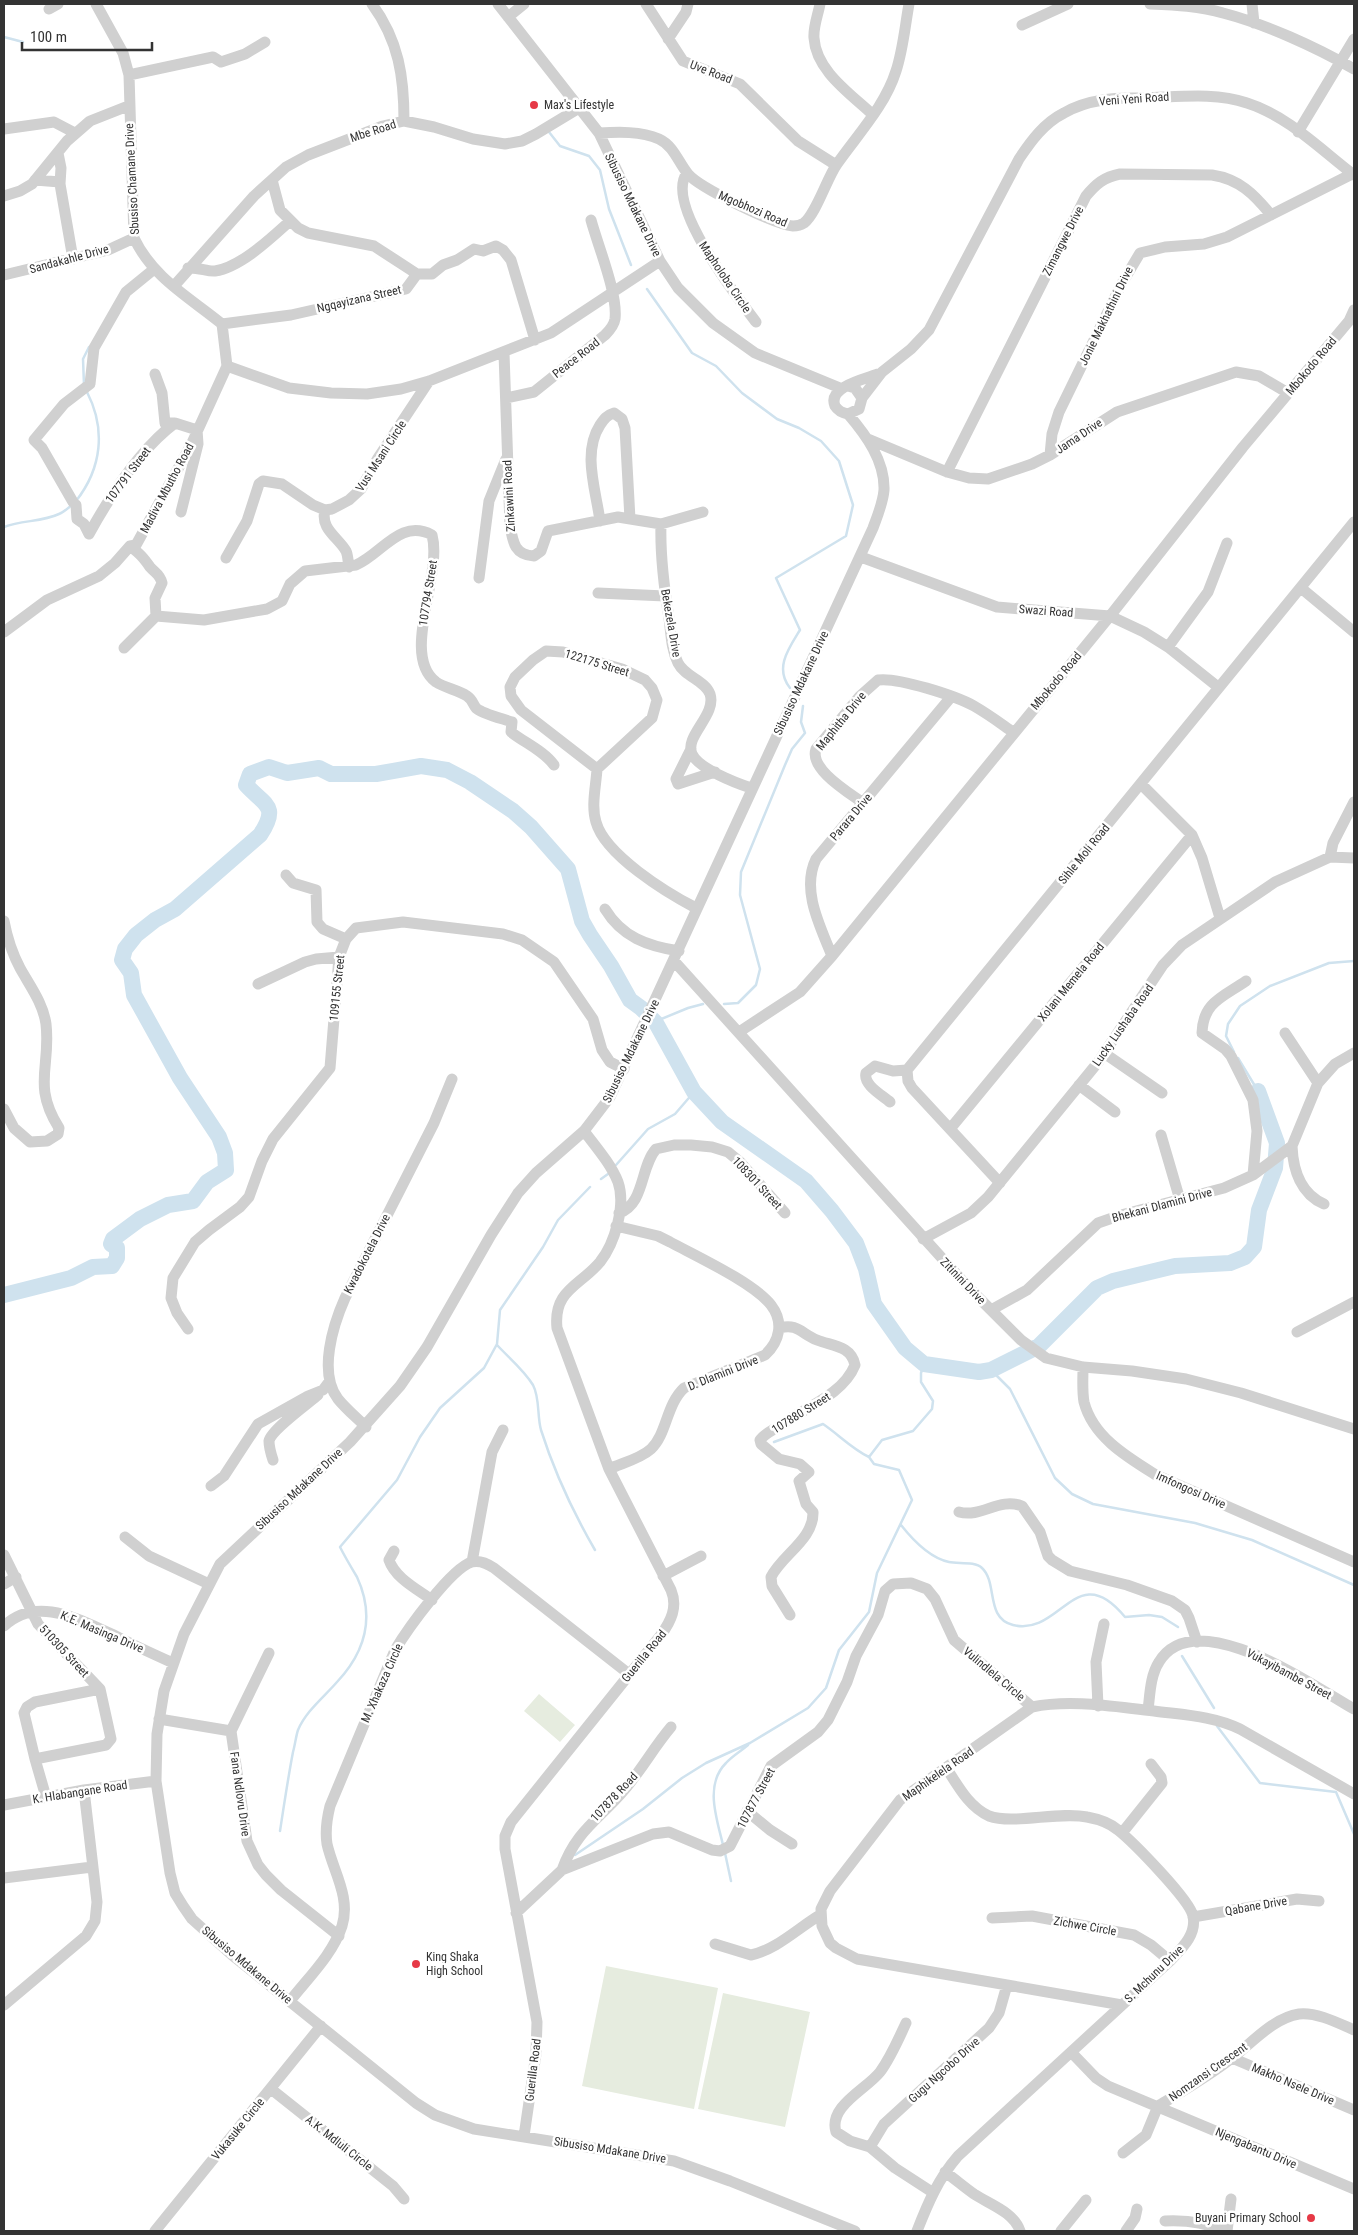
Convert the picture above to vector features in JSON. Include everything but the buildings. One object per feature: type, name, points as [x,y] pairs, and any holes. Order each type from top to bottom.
[{"type":"street","name":"Sbusiso Chamane Drive","points":[[96,4],[123,53],[129,75],[128,106],[134,238],[142,255],[153,270],[222,324]]},
{"type":"street","points":[[372,4],[382,21],[402,69],[404,121]]},
{"type":"street","name":"Sibusiso Mdakane Drive","points":[[498,4],[599,132],[660,261],[678,288],[713,323],[755,353],[841,391]]},
{"type":"street","points":[[508,17],[524,4]]},
{"type":"street","name":"Uve Road","points":[[646,4],[683,61],[740,84],[756,97],[798,141],[836,165]]},
{"type":"street","points":[[668,38],[686,12],[688,4]]},
{"type":"street","points":[[820,4],[814,34],[815,47],[820,58],[827,70],[872,114]]},
{"type":"street","name":"Mgobhozi Road","points":[[599,132],[620,132],[658,139],[674,153],[687,173],[716,193],[772,219],[796,226],[803,224],[809,218],[836,165],[866,128],[872,114],[890,85],[897,70],[909,4]]},
{"type":"street","points":[[1022,24],[1068,4]]},
{"type":"street","points":[[1150,4],[1195,7],[1222,12],[1254,22],[1354,69]]},
{"type":"street","points":[[1252,4],[1254,22]]},
{"type":"street","points":[[1298,132],[1354,39]]},
{"type":"street","points":[[129,75],[212,57],[221,62],[238,57],[265,42]]},
{"type":"street","name":"Veni Yeni Road","points":[[841,391],[882,372],[912,349],[929,330],[1019,159],[1047,124],[1063,113],[1084,104],[1105,99],[1200,96],[1227,98],[1248,103],[1267,111],[1298,132],[1353,175]]},
{"type":"street","points":[[4,196],[26,189],[75,133],[98,117],[128,106]]},
{"type":"street","name":"Mbe Road","points":[[174,286],[188,268],[272,180],[286,167],[308,155],[375,129],[404,121],[434,127],[472,140],[505,144],[536,134],[579,108]]},
{"type":"street","points":[[4,129],[54,122],[75,133]]},
{"type":"street","points":[[58,153],[60,182],[73,260]]},
{"type":"street","name":"Mapholoba Circle","points":[[687,173],[683,183],[684,198],[704,248],[756,322]]},
{"type":"street","name":"Zimangwe Drive","points":[[947,472],[1040,284],[1086,196],[1095,185],[1109,176],[1120,174],[1212,174],[1226,177],[1243,186],[1257,198],[1271,215]]},
{"type":"street","name":"Jonie Makhathini Drive","points":[[1050,455],[1052,434],[1060,412],[1121,285],[1138,256],[1154,249],[1204,244],[1227,237],[1353,175]]},
{"type":"street","points":[[35,180],[60,182]]},
{"type":"street","points":[[272,180],[280,210],[298,228],[308,234],[374,246],[417,274]]},
{"type":"street","name":"Peace Road","points":[[506,398],[534,392],[608,333],[615,321],[612,292],[591,220]]},
{"type":"street","points":[[188,268],[199,268],[211,272],[228,268],[267,241],[290,221]]},
{"type":"street","name":"Sandakahle Drive","points":[[4,275],[73,260],[108,250],[134,238]]},
{"type":"street","name":"Ngqayizana Street","points":[[222,324],[290,315],[406,289],[417,274],[432,274],[443,265],[457,260],[474,249],[483,251],[491,246],[499,247],[511,260],[535,340]]},
{"type":"street","points":[[222,324],[227,366],[289,388],[331,393],[386,392],[429,382],[551,333],[660,261]]},
{"type":"street","name":"107791 Street","points":[[153,270],[126,292],[97,343],[92,353],[90,384],[64,404],[34,440],[42,448],[74,503],[78,518],[84,524],[89,534],[120,484],[157,438],[175,423]]},
{"type":"street","name":"Mbokodo Road","points":[[739,1032],[800,992],[832,956],[1013,732],[1110,616],[1288,393],[1349,321],[1354,310]]},
{"type":"street","name":"Zinkawini Road","points":[[504,353],[510,526],[515,546],[522,554],[534,556],[541,551],[548,531],[551,529],[573,527],[618,517],[661,524],[703,512]]},
{"type":"street","name":"Madiva Mbutho Road","points":[[4,632],[47,600],[99,576],[115,563],[130,546],[136,545],[191,445],[227,366]]},
{"type":"street","name":"Veni Yeni Road","points":[[856,407],[882,372]]},
{"type":"street","name":"Jama Drive","points":[[866,435],[947,472],[969,478],[988,479],[1024,467],[1050,455],[1117,412],[1236,372],[1259,376],[1288,393]]},
{"type":"street","points":[[155,374],[162,393],[165,423],[175,423],[197,430],[198,444],[181,512]]},
{"type":"street","name":"Vusi Msani Circle","points":[[324,510],[340,505],[361,489],[378,458],[429,382]]},
{"type":"street","points":[[856,388],[856,407],[838,409],[841,391],[856,388]]},
{"type":"street","name":"Sibusiso Mdakane Drive","points":[[855,2231],[730,2181],[674,2161],[474,2129],[435,2115],[416,2102],[290,2001],[205,1932],[192,1919],[176,1893],[170,1873],[155,1764],[159,1719],[164,1691],[173,1663],[220,1564],[238,1545],[366,1427],[400,1386],[427,1347],[490,1235],[518,1193],[536,1173],[584,1131],[610,1097],[677,956],[696,908],[873,528],[884,491],[878,460],[856,407]]},
{"type":"street","points":[[600,520],[591,450],[599,427],[607,416],[614,413],[622,418],[625,428],[630,519]]},
{"type":"street","points":[[479,578],[489,501],[507,456]]},
{"type":"street","points":[[226,558],[241,534],[258,484],[263,481],[282,484],[313,505],[324,510],[324,522],[334,538],[346,551],[349,566]]},
{"type":"street","name":"Sihle Moli Road","points":[[907,1070],[1354,522]]},
{"type":"street","name":"Bekezela Drive","points":[[661,524],[660,545],[673,650],[684,672],[707,689],[710,695],[709,709],[691,744],[691,749]]},
{"type":"street","name":"107794 Street","points":[[156,616],[204,620],[267,609],[282,601],[290,584],[301,573],[310,569],[349,566],[363,562],[392,538],[407,530],[412,529],[432,535],[435,547],[429,596],[420,641],[420,656],[425,669],[436,682],[470,697],[477,708],[512,722],[511,732],[548,756],[554,765]]},
{"type":"street","points":[[1168,648],[1208,592],[1227,543]]},
{"type":"street","points":[[124,648],[156,616],[155,598],[162,580],[148,561],[130,546]]},
{"type":"street","name":"Swazi Road","points":[[861,557],[998,607],[1110,616],[1144,632],[1218,687]]},
{"type":"street","points":[[1301,588],[1354,632]]},
{"type":"street","points":[[598,593],[665,596]]},
{"type":"street","name":"122175 Street","points":[[546,651],[562,652],[622,669],[645,680],[652,688],[657,700],[652,718],[597,769],[521,710],[511,696],[510,687],[515,677],[546,651]]},
{"type":"street","name":"Maphitha Drive","points":[[863,803],[822,771],[815,759],[816,749],[860,696],[878,680],[888,679],[903,682],[951,697],[974,706],[1013,732]]},
{"type":"street","name":"Parara Drive","points":[[832,956],[811,895],[810,876],[816,859],[951,697]]},
{"type":"street","points":[[691,749],[696,759],[714,772],[751,788]]},
{"type":"street","points":[[691,749],[676,779],[678,784],[714,772]]},
{"type":"street","points":[[597,769],[594,811],[601,836],[616,853],[668,893],[696,908]]},
{"type":"street","points":[[1141,784],[1192,835],[1202,858],[1220,918]]},
{"type":"street","points":[[1330,857],[1333,843],[1354,802]]},
{"type":"street","name":"Xolani Memela Road","points":[[950,1129],[1192,835]]},
{"type":"street","name":"Lucky Lushaba Road","points":[[923,1239],[971,1213],[1000,1184],[1104,1053],[1172,954],[1182,944],[1276,882],[1330,857],[1354,858]]},
{"type":"street","points":[[286,875],[293,883],[316,890],[317,922],[323,929],[346,938]]},
{"type":"street","points":[[605,909],[609,917],[629,936],[649,946],[677,956]]},
{"type":"street","points":[[4,921],[7,947],[44,1016],[47,1041],[43,1073],[44,1093],[48,1108],[59,1128],[58,1134],[47,1141],[30,1142],[14,1128],[4,1109]]},
{"type":"street","name":"109155 Street","points":[[188,1329],[177,1313],[171,1298],[173,1278],[195,1242],[240,1207],[249,1197],[262,1161],[273,1140],[330,1068],[339,957],[346,938],[356,928],[403,922],[512,936],[554,962],[592,1019],[602,1050],[610,1062],[624,1069]]},
{"type":"street","name":"Zitinini Drive","points":[[677,956],[739,1032],[923,1239],[1021,1340],[1046,1358],[1083,1367],[1132,1371],[1186,1379],[1240,1393],[1354,1429]]},
{"type":"street","points":[[258,984],[316,958],[339,957]]},
{"type":"street","points":[[1246,981],[1206,1010],[1202,1033],[1226,1049],[1253,1100],[1257,1131],[1253,1175]]},
{"type":"street","points":[[1285,1033],[1318,1083]]},
{"type":"street","points":[[1104,1053],[1162,1093]]},
{"type":"street","points":[[1324,1204],[1310,1197],[1301,1185],[1289,1148],[1318,1083],[1335,1064],[1354,1053]]},
{"type":"street","points":[[890,1102],[865,1080],[866,1072],[875,1066],[893,1071],[907,1070],[908,1081],[912,1088],[1000,1184]]},
{"type":"street","name":"Kwadokotela Drive","points":[[326,1386],[330,1344],[337,1314],[434,1123],[452,1079]]},
{"type":"street","points":[[1079,1085],[1115,1112]]},
{"type":"street","name":"Guerilla Road","points":[[524,2136],[537,2034],[534,2000],[504,1843],[507,1830],[629,1674],[662,1636],[674,1613],[674,1596],[609,1469],[557,1328],[556,1311],[563,1296],[594,1268],[604,1256],[619,1213],[620,1191],[615,1175],[584,1131]]},
{"type":"street","points":[[1160,1135],[1180,1200]]},
{"type":"street","name":"108301 Street","points":[[619,1213],[632,1205],[650,1158],[656,1150],[683,1145],[712,1147],[728,1152],[740,1162],[785,1213]]},
{"type":"street","name":"Bhekani Dlamini Drive","points":[[991,1310],[1027,1290],[1098,1223],[1121,1215],[1224,1188],[1253,1175],[1289,1148]]},
{"type":"street","points":[[616,1226],[645,1232],[670,1242],[757,1292],[771,1305],[780,1328]]},
{"type":"street","points":[[1297,1332],[1354,1302]]},
{"type":"street","name":"107880 Street","points":[[780,1328],[796,1327],[815,1339],[835,1344],[848,1353],[855,1365],[836,1391],[799,1412],[760,1440],[761,1444],[779,1459],[800,1464],[809,1472],[799,1481],[806,1504],[814,1512],[812,1521],[806,1535],[789,1553],[771,1577],[772,1586],[790,1615]]},
{"type":"street","name":"D. Dlamini Drive","points":[[609,1469],[643,1454],[654,1446],[676,1397],[684,1388],[765,1356],[775,1345],[780,1328]]},
{"type":"street","name":"Imfongosi Drive","points":[[1083,1367],[1082,1391],[1088,1415],[1103,1436],[1129,1458],[1156,1474],[1354,1562]]},
{"type":"street","points":[[211,1486],[224,1476],[258,1424],[326,1386]]},
{"type":"street","points":[[326,1386],[366,1427]]},
{"type":"street","points":[[273,1460],[269,1441],[273,1433],[326,1386]]},
{"type":"street","points":[[503,1430],[492,1452],[472,1562],[486,1563],[494,1568],[629,1674]]},
{"type":"street","points":[[959,1512],[976,1514],[1008,1503],[1022,1506],[1040,1532],[1048,1556],[1052,1560],[1070,1571],[1127,1585],[1172,1601],[1184,1610],[1189,1618],[1197,1642]]},
{"type":"street","points":[[125,1537],[149,1556],[209,1584]]},
{"type":"street","points":[[394,1552],[388,1560],[391,1566],[403,1579],[432,1600]]},
{"type":"street","name":"510305 Street","points":[[4,1555],[38,1624],[100,1689]]},
{"type":"street","points":[[663,1576],[701,1556]]},
{"type":"street","name":"M. Xhakaza Circle","points":[[290,2001],[327,1955],[339,1936],[343,1923],[344,1901],[327,1843],[326,1824],[330,1806],[395,1650],[407,1630],[454,1573],[472,1562]]},
{"type":"street","points":[[4,1584],[16,1577]]},
{"type":"street","name":"107877 Street","points":[[516,1913],[562,1870],[660,1832],[669,1832],[708,1849],[725,1848],[771,1766],[818,1732],[828,1720],[847,1682],[856,1656],[878,1615],[889,1586],[897,1583],[911,1583],[927,1589]]},
{"type":"street","name":"Vulindlela Circle","points":[[927,1589],[935,1600],[954,1640],[1032,1707]]},
{"type":"street","name":"K.E. Masinga Drive","points":[[4,1626],[12,1618],[32,1611],[67,1614],[173,1663]]},
{"type":"street","points":[[1098,1706],[1096,1662],[1104,1624]]},
{"type":"street","name":"Vukayibambe Street","points":[[1148,1710],[1151,1686],[1159,1661],[1174,1648],[1197,1642],[1232,1645],[1260,1656],[1354,1709]]},
{"type":"street","points":[[159,1719],[230,1732],[269,1653]]},
{"type":"street","points":[[35,1759],[106,1745],[110,1739],[100,1689]]},
{"type":"street","name":"510305 Street","points":[[46,1797],[24,1713],[27,1707],[35,1702],[100,1689]]},
{"type":"street","name":"Maphikelela Road","points":[[820,1915],[830,1891],[900,1800],[1032,1707],[1057,1704],[1098,1706],[1210,1718],[1230,1724],[1354,1794]]},
{"type":"street","name":"107878 Road","points":[[562,1870],[579,1836],[623,1792],[653,1748],[671,1727]]},
{"type":"street","name":"Fana Ndlovu Drive","points":[[230,1732],[247,1841],[258,1865],[281,1890],[339,1936]]},
{"type":"street","points":[[1122,1833],[1162,1783],[1161,1777],[1151,1764]]},
{"type":"street","points":[[946,1769],[972,1804],[988,1815],[1002,1819],[1074,1815],[1086,1816],[1111,1825],[1122,1833],[1185,1900],[1193,1917]]},
{"type":"street","name":"K. Hlabangane Road","points":[[4,1805],[84,1790],[156,1781]]},
{"type":"street","points":[[4,2005],[86,1936],[92,1927],[97,1902],[84,1790]]},
{"type":"street","points":[[747,1811],[770,1830],[792,1844]]},
{"type":"street","points":[[4,1878],[92,1867]]},
{"type":"street","name":"Qabane Drive","points":[[1193,1917],[1297,1899],[1319,1900]]},
{"type":"street","points":[[715,1944],[751,1955],[773,1946],[820,1915],[822,1926],[830,1943],[843,1953],[857,1959],[1122,2005]]},
{"type":"street","name":"Zichwe Circle","points":[[992,1918],[1032,1916],[1134,1935],[1151,1945],[1170,1961]]},
{"type":"street","name":"S. Mchunu Drive","points":[[917,2231],[932,2192],[958,2156],[1170,1961],[1190,1937],[1193,1917]]},
{"type":"street","name":"Gugu Ngcobo Drive","points":[[870,2147],[884,2124],[990,2028],[999,2013],[1007,1986]]},
{"type":"street","name":"Nomzansi Crescent","points":[[1071,2052],[1102,2083],[1158,2106],[1232,2058],[1280,2022],[1299,2014],[1310,2014],[1354,2030]]},
{"type":"street","points":[[906,2023],[894,2050],[880,2072],[836,2116],[834,2127],[836,2132],[850,2140],[870,2147],[895,2168],[932,2192]]},
{"type":"street","name":"Vukasuke Circle","points":[[155,2231],[321,2026]]},
{"type":"street","name":"Makho Nsele Drive","points":[[1232,2058],[1354,2110]]},
{"type":"street","name":"A.K. Mdluli Circle","points":[[271,2089],[393,2186],[404,2199]]},
{"type":"street","points":[[1122,2153],[1146,2135],[1158,2106]]},
{"type":"street","name":"Njengabantu Drive","points":[[1158,2106],[1354,2189]]},
{"type":"street","points":[[945,2172],[1002,2211],[1016,2224],[1020,2231]]},
{"type":"street","points":[[1165,2221],[1193,2221],[1226,2231],[1231,2199]]},
{"type":"street","points":[[1062,2231],[1086,2200]]},
{"type":"street","points":[[1126,2231],[1135,2218],[1137,2209]]},
{"type":"shaded area","points":[[539,1694],[575,1725],[560,1742],[524,1711]]},
{"type":"shaded area","points":[[606,1966],[718,1988],[694,2109],[582,2086]]},
{"type":"shaded area","points":[[723,1993],[810,2012],[785,2127],[698,2109]]},
{"type":"waterway","points":[[4,37],[23,42]]},
{"type":"waterway","points":[[549,132],[560,146],[589,156],[600,170],[609,209],[631,265]]},
{"type":"waterway","points":[[647,289],[692,353],[716,366],[742,393],[777,419],[799,428],[821,441],[839,461],[853,505],[846,536],[776,578],[800,630],[788,651],[783,666],[785,681],[790,688]]},
{"type":"waterway","points":[[84,385],[83,359],[89,347]]},
{"type":"waterway","points":[[76,501],[91,475],[96,462],[98,448],[97,420],[87,392]]},
{"type":"waterway","points":[[4,527],[52,517],[72,505]]},
{"type":"waterway","points":[[724,1004],[738,1003],[756,985],[760,969],[740,895],[741,872],[792,749],[805,733],[801,722],[803,706]]},
{"type":"waterway","points":[[4,1295],[71,1278],[93,1267],[112,1266],[117,1258],[117,1248],[111,1244],[113,1239],[140,1219],[168,1205],[193,1201],[207,1182],[226,1170],[225,1153],[219,1137],[180,1078],[134,995],[131,973],[122,960],[125,949],[136,935],[155,920],[175,909],[260,835],[266,825],[269,811],[264,802],[246,785],[250,774],[269,767],[287,773],[319,768],[331,774],[376,774],[421,766],[447,770],[470,782],[513,811],[531,827],[568,869],[582,921],[630,1000],[656,1023],[694,1092],[722,1122],[806,1181],[832,1211],[856,1243],[866,1269],[874,1304],[905,1348],[924,1364],[979,1372],[991,1370],[1039,1346],[1097,1288],[1113,1281],[1175,1266],[1230,1263],[1245,1257],[1254,1247],[1259,1210],[1275,1168],[1277,1143],[1258,1091]]},
{"type":"waterway","points":[[1234,1052],[1226,1036],[1228,1024],[1240,1006],[1270,986],[1329,963],[1354,961]]},
{"type":"waterway","points":[[654,1022],[703,1004]]},
{"type":"waterway","points":[[1238,1058],[1258,1091]]},
{"type":"waterway","points":[[616,1165],[648,1129],[675,1114],[694,1092]]},
{"type":"waterway","points":[[601,1179],[608,1174]]},
{"type":"waterway","points":[[280,1831],[298,1730],[310,1710],[347,1670],[355,1658],[365,1632],[366,1605],[362,1591],[357,1577],[340,1547],[397,1480],[420,1437],[440,1408],[484,1368],[497,1344],[500,1310],[543,1247],[558,1220],[590,1187]]},
{"type":"waterway","points":[[497,1345],[521,1369],[533,1385],[537,1396],[541,1430],[552,1461],[579,1521],[595,1550]]},
{"type":"waterway","points":[[575,1855],[643,1809],[682,1778],[706,1763],[750,1743],[808,1708],[826,1688],[839,1650],[869,1612],[877,1573],[912,1500],[899,1470],[874,1464],[869,1457],[882,1440],[913,1431],[932,1409],[933,1401],[921,1382],[924,1364]]},
{"type":"waterway","points":[[991,1370],[1010,1389],[1055,1478],[1072,1494],[1093,1504],[1195,1523],[1252,1540],[1354,1585]]},
{"type":"waterway","points":[[774,1442],[823,1424],[869,1457]]},
{"type":"waterway","points":[[901,1525],[916,1542],[942,1560],[971,1564],[982,1568],[990,1582],[995,1608],[1004,1621],[1013,1625],[1030,1626],[1044,1620],[1081,1596],[1094,1595],[1108,1601],[1125,1617],[1149,1615],[1162,1617],[1178,1627]]},
{"type":"waterway","points":[[1182,1656],[1214,1708]]},
{"type":"waterway","points":[[1217,1726],[1260,1783],[1336,1792],[1354,1834]]},
{"type":"waterway","points":[[723,1845],[714,1802],[715,1781],[726,1763],[748,1745]]},
{"type":"waterway","points":[[725,1853],[731,1881]]},
{"type":"place","name":"Max's Lifestyle","points":[[534,105]]},
{"type":"place","name":"King Shaka High School","points":[[416,1964]]},
{"type":"place","name":"Buyani Primary School","points":[[1311,2218]]}]
